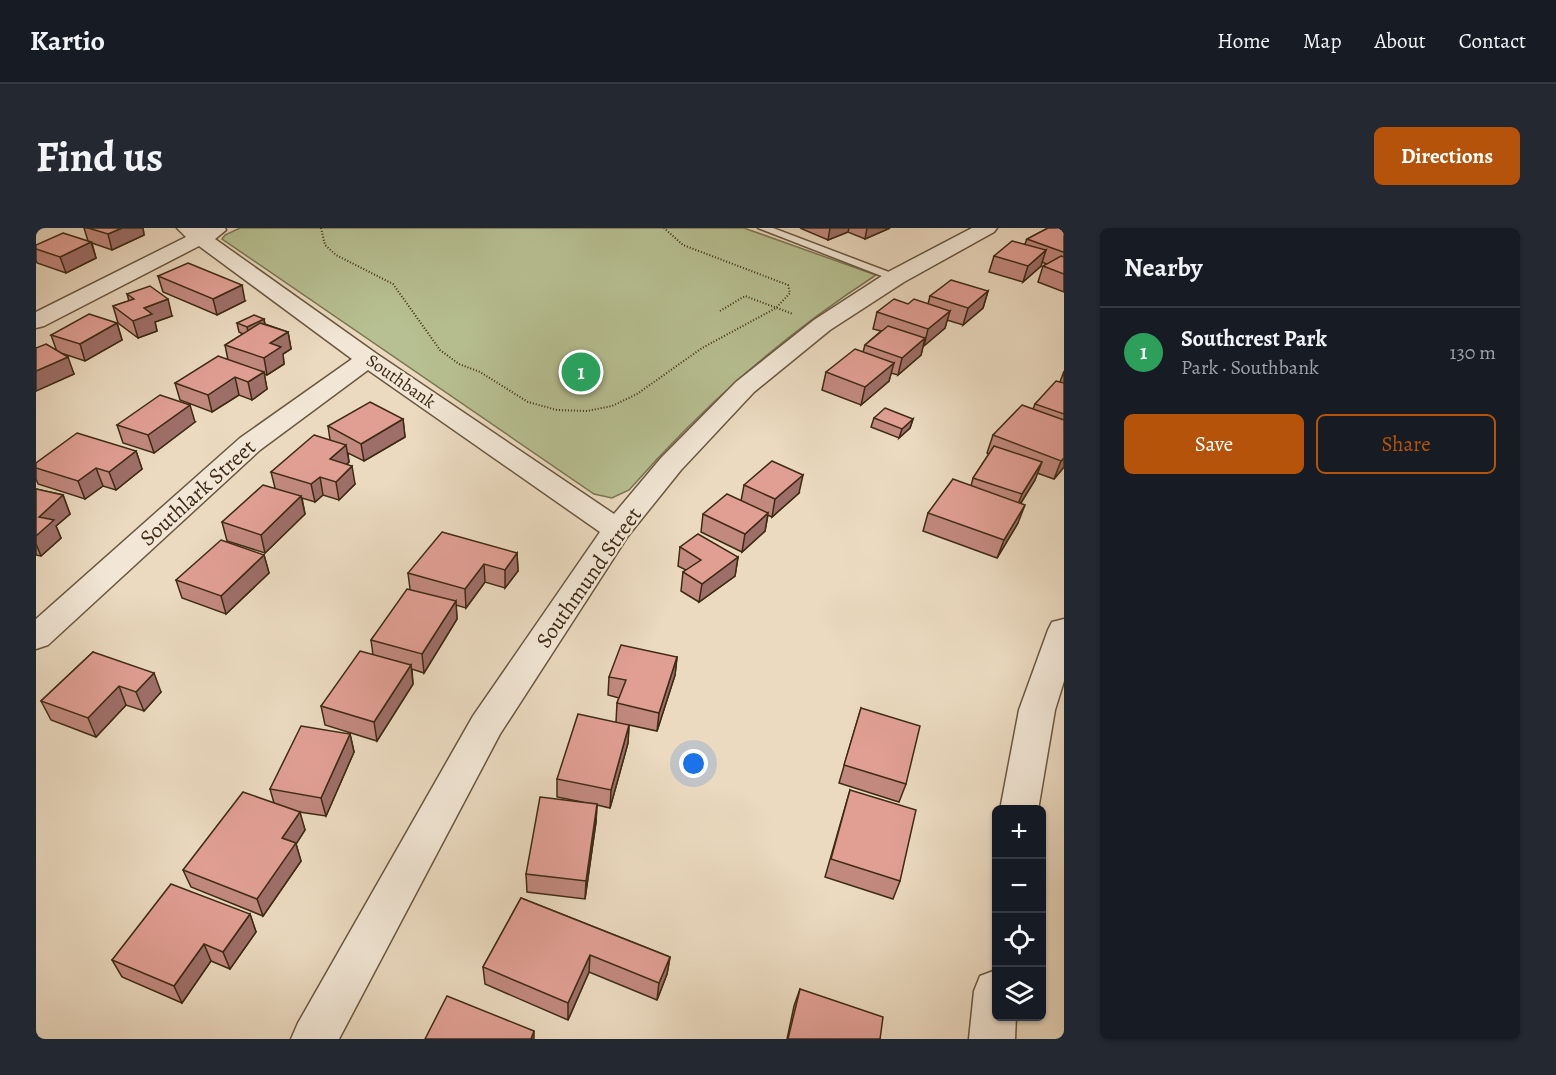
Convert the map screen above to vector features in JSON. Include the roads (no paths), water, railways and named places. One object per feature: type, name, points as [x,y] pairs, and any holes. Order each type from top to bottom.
[{"type":"street","name":"Southmund Street","points":[[314,1039],[486,726],[617,530],[671,464],[745,387],[822,325],[896,277],[987,228]]},
{"type":"street","points":[[36,321],[203,231]]},
{"type":"street","name":"Southbank","points":[[203,231],[368,359],[617,530]]},
{"type":"street","name":"Southlark Street","points":[[36,637],[250,444],[368,359]]},
{"type":"street","points":[[1020,805],[1037,710],[1064,630]]},
{"type":"street","points":[[992,1039],[994,1021]]},
{"type":"lane","points":[[763,228],[896,277]]},
{"type":"place","name":"Southcrest Park","points":[[581,372]]}]
